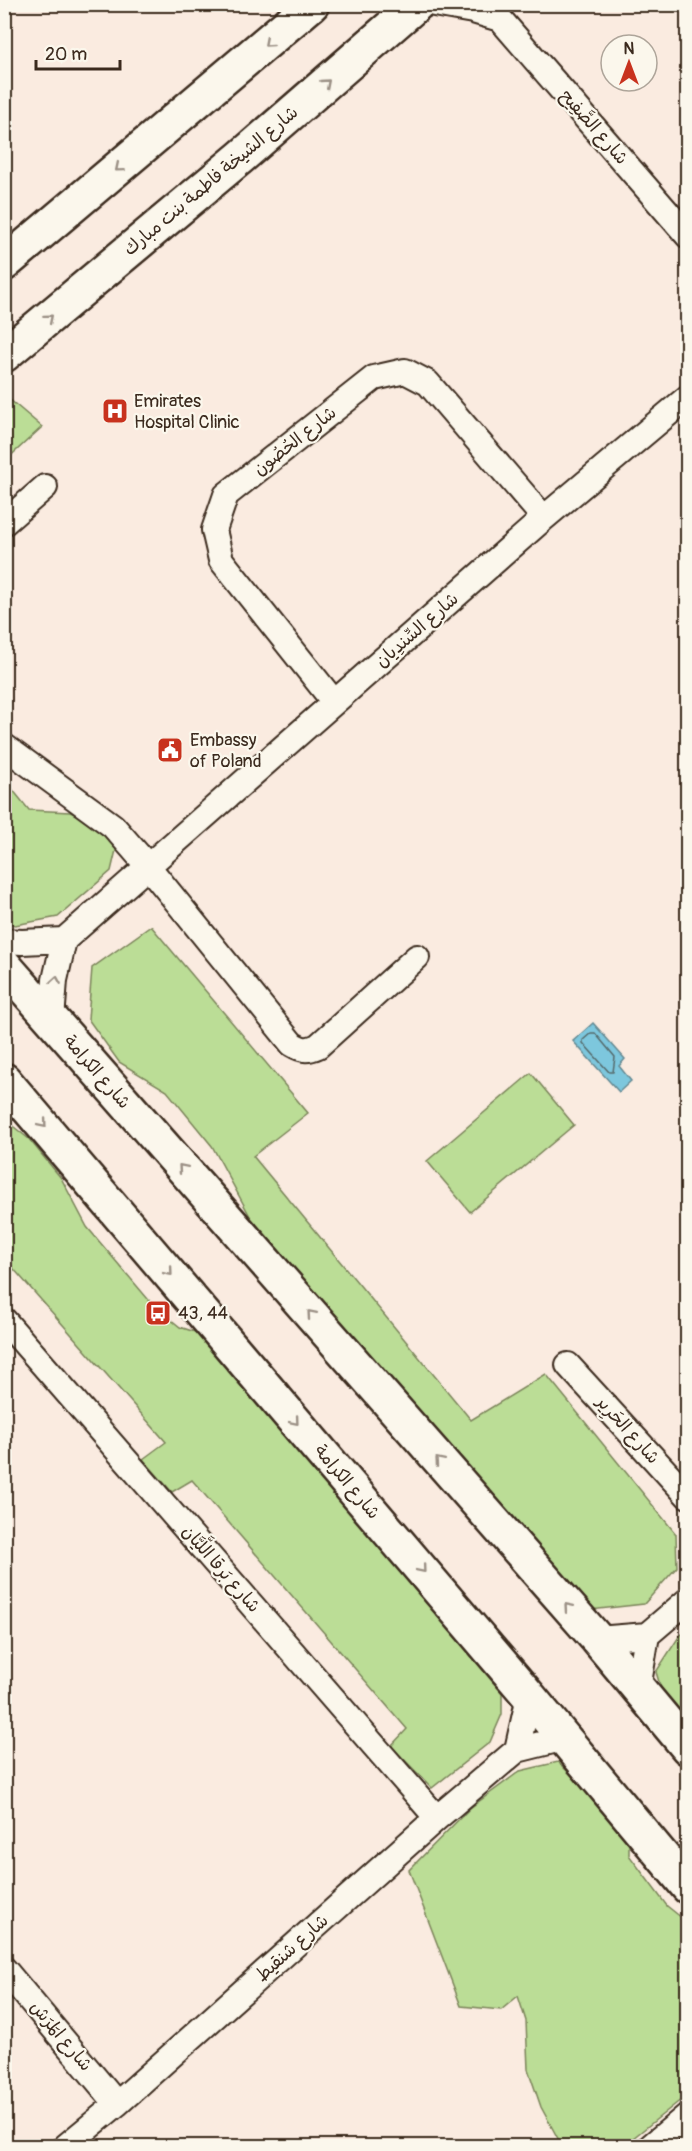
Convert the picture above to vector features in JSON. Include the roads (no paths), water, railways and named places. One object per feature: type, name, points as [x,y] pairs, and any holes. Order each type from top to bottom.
[{"type":"main road","points":[[4,264],[312,4]]},
{"type":"main road","name":"شارع الشيخة فاطمة بنت مبارك","points":[[4,355],[241,157],[417,4]]},
{"type":"main road","name":"شارع الكرامة","points":[[4,965],[597,1640],[687,1748]]},
{"type":"main road","name":"شارع الكرامة","points":[[10,1091],[565,1738],[687,1887]]},
{"type":"street","name":"شارع الصَّفِيح","points":[[434,4],[473,11],[499,12],[687,236]]},
{"type":"street","name":"شارع الحُصُون","points":[[334,702],[221,560],[214,530],[226,495],[374,378],[405,371],[428,383],[544,518]]},
{"type":"street","name":"شارع السِّندِيان","points":[[64,940],[544,518],[687,397]]},
{"type":"street","points":[[4,523],[45,487]]},
{"type":"street","points":[[4,747],[112,826],[147,865],[292,1044],[299,1049],[311,1049],[318,1046],[417,957]]},
{"type":"street","points":[[4,941],[64,940],[55,980],[52,1020]]},
{"type":"street","name":"شارع بَرقا اللَّيَّان","points":[[4,1320],[437,1818]]},
{"type":"street","name":"شارع الحَرِير","points":[[568,1365],[687,1496]]},
{"type":"street","points":[[597,1640],[646,1635],[687,1600]]},
{"type":"street","points":[[638,1689],[646,1635]]},
{"type":"street","points":[[517,1750],[529,1696]]},
{"type":"street","name":"شارع شنقيط","points":[[66,2146],[117,2104],[437,1818],[517,1750],[565,1738]]},
{"type":"street","name":"شارع المَرَش","points":[[4,1969],[117,2104]]},
{"type":"street","points":[[651,2146],[687,2115]]},
{"type":"water","points":[[593,1023],[625,1059],[619,1066],[631,1081],[619,1092],[573,1041]]},
{"type":"place","name":"Emirates Hospital Clinic","points":[[115,411]]},
{"type":"place","name":"Embassy of Poland","points":[[170,750]]},
{"type":"place","name":"43, 44","points":[[158,1313]]}]
